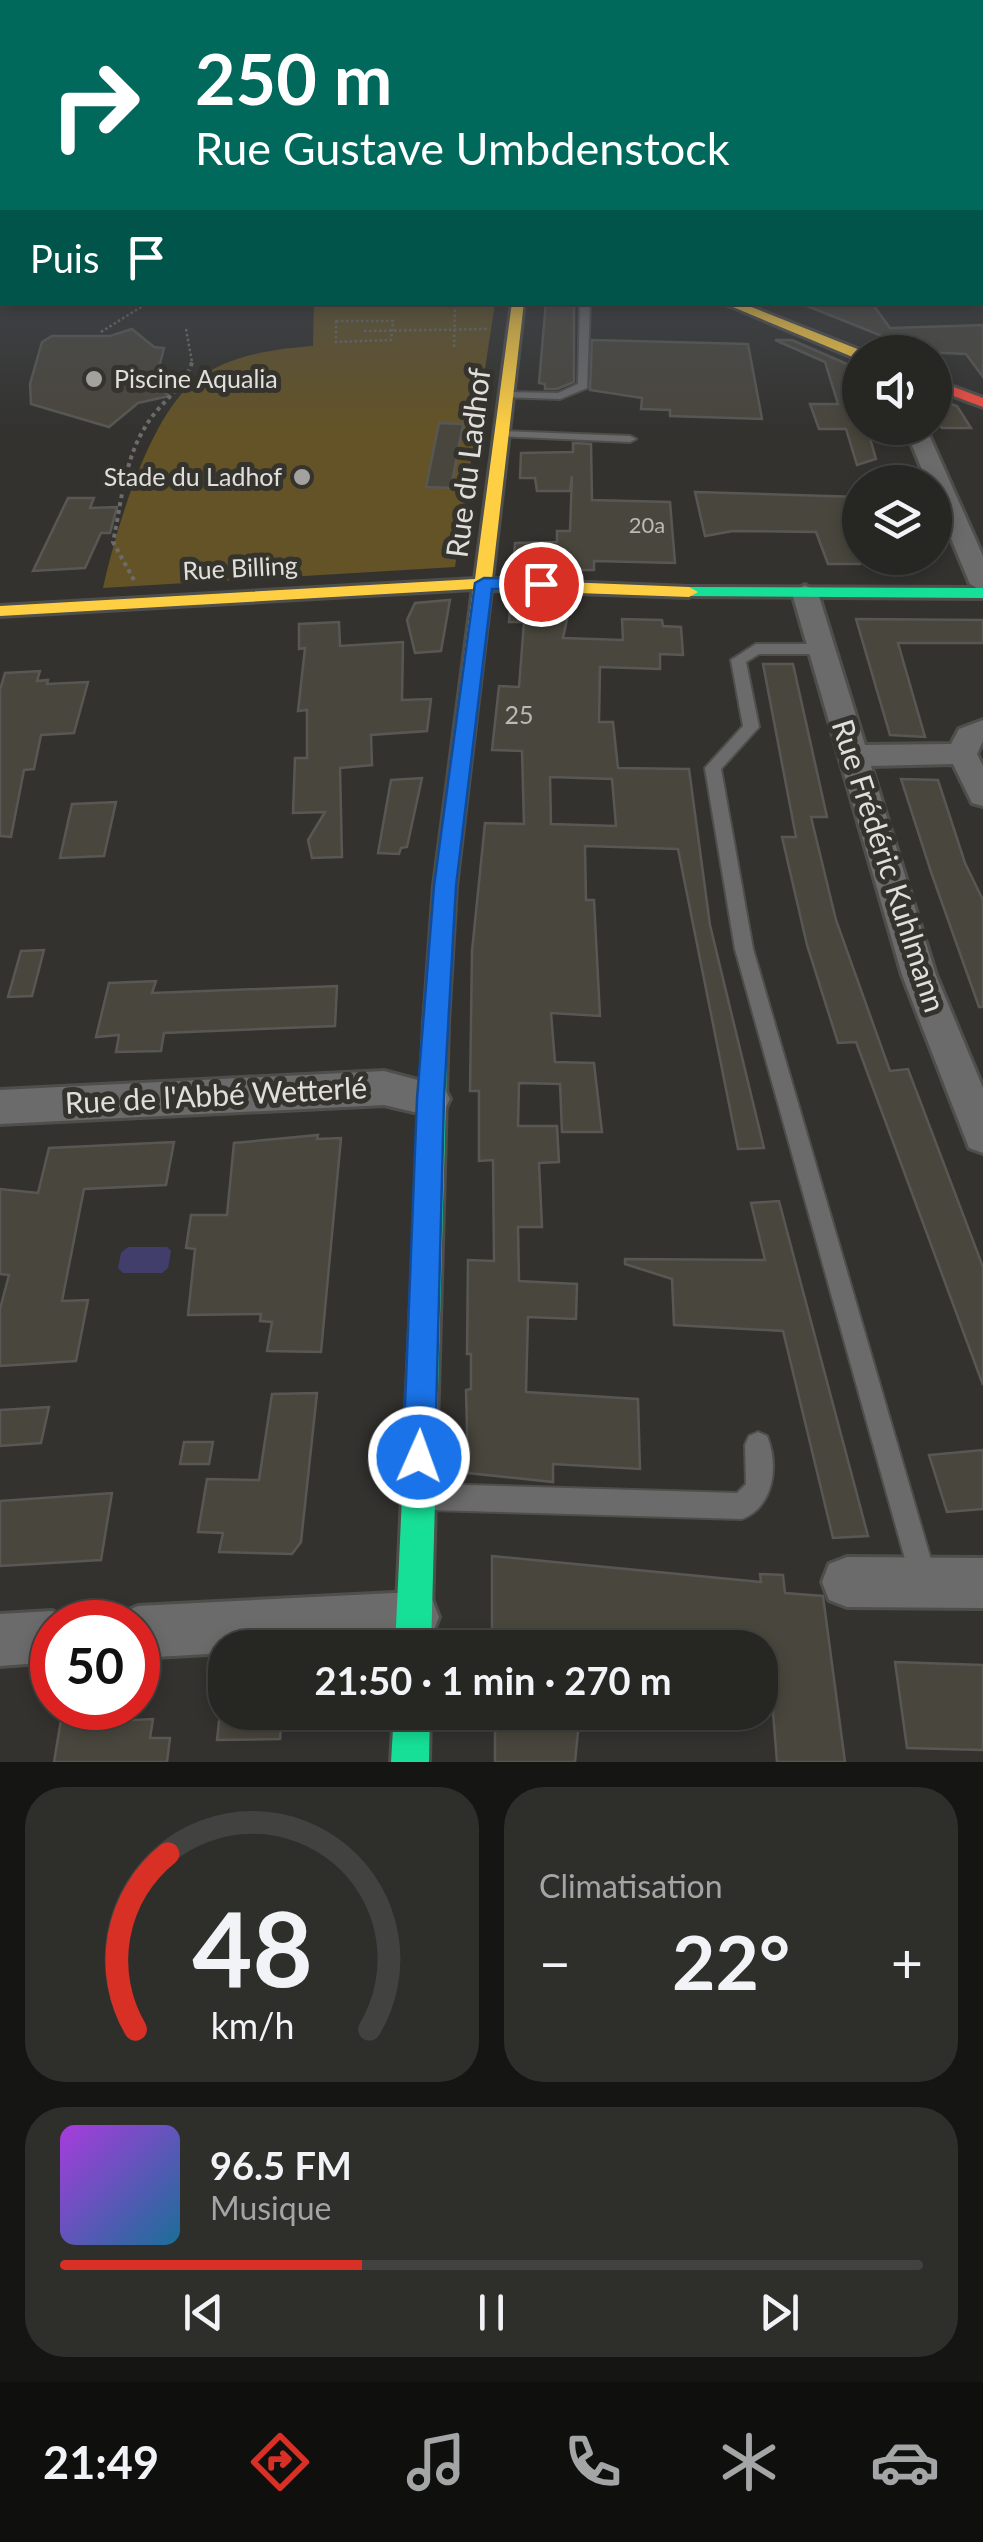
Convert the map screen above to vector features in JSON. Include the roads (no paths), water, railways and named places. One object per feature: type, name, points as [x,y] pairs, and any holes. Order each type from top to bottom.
[{"type":"main road","name":"Rue du Ladhof","points":[[414,1630],[431,1099],[445,886],[518,305]]},
{"type":"main road","points":[[735,305],[842,347]]},
{"type":"main road","points":[[762,305],[842,336]]},
{"type":"main road","points":[[952,380],[983,392]]},
{"type":"main road","points":[[952,391],[983,403]]},
{"type":"main road","name":"Rue Billing","points":[[0,611],[484,583],[804,593],[983,593]]},
{"type":"main road","points":[[410,1762],[411,1730]]},
{"type":"street","points":[[923,445],[983,584]]},
{"type":"street","name":"Rue Frédéric Kuhlmann","points":[[804,593],[919,974],[983,1135]]},
{"type":"street","points":[[983,730],[969,736],[962,754],[983,795]]},
{"type":"street","points":[[851,756],[962,754]]},
{"type":"street","name":"Rue de l'Abbé Wetterlé","points":[[0,1107],[384,1088],[431,1099]]},
{"type":"street","points":[[847,1582],[983,1583]]},
{"type":"street","points":[[160,1632],[208,1632]]},
{"type":"street","points":[[0,1640],[30,1638]]},
{"type":"lane","points":[[506,395],[560,396],[584,386],[585,305]]},
{"type":"lane","points":[[500,434],[630,439]]},
{"type":"lane","points":[[820,650],[756,649],[738,660],[751,728],[713,768],[744,949],[925,1582]]},
{"type":"lane","points":[[418,1497],[742,1506],[759,1489],[758,1445]]},
{"type":"place","name":"Piscine Aqualia","points":[[94,379]]},
{"type":"place","name":"Stade du Ladhof","points":[[302,477]]}]
